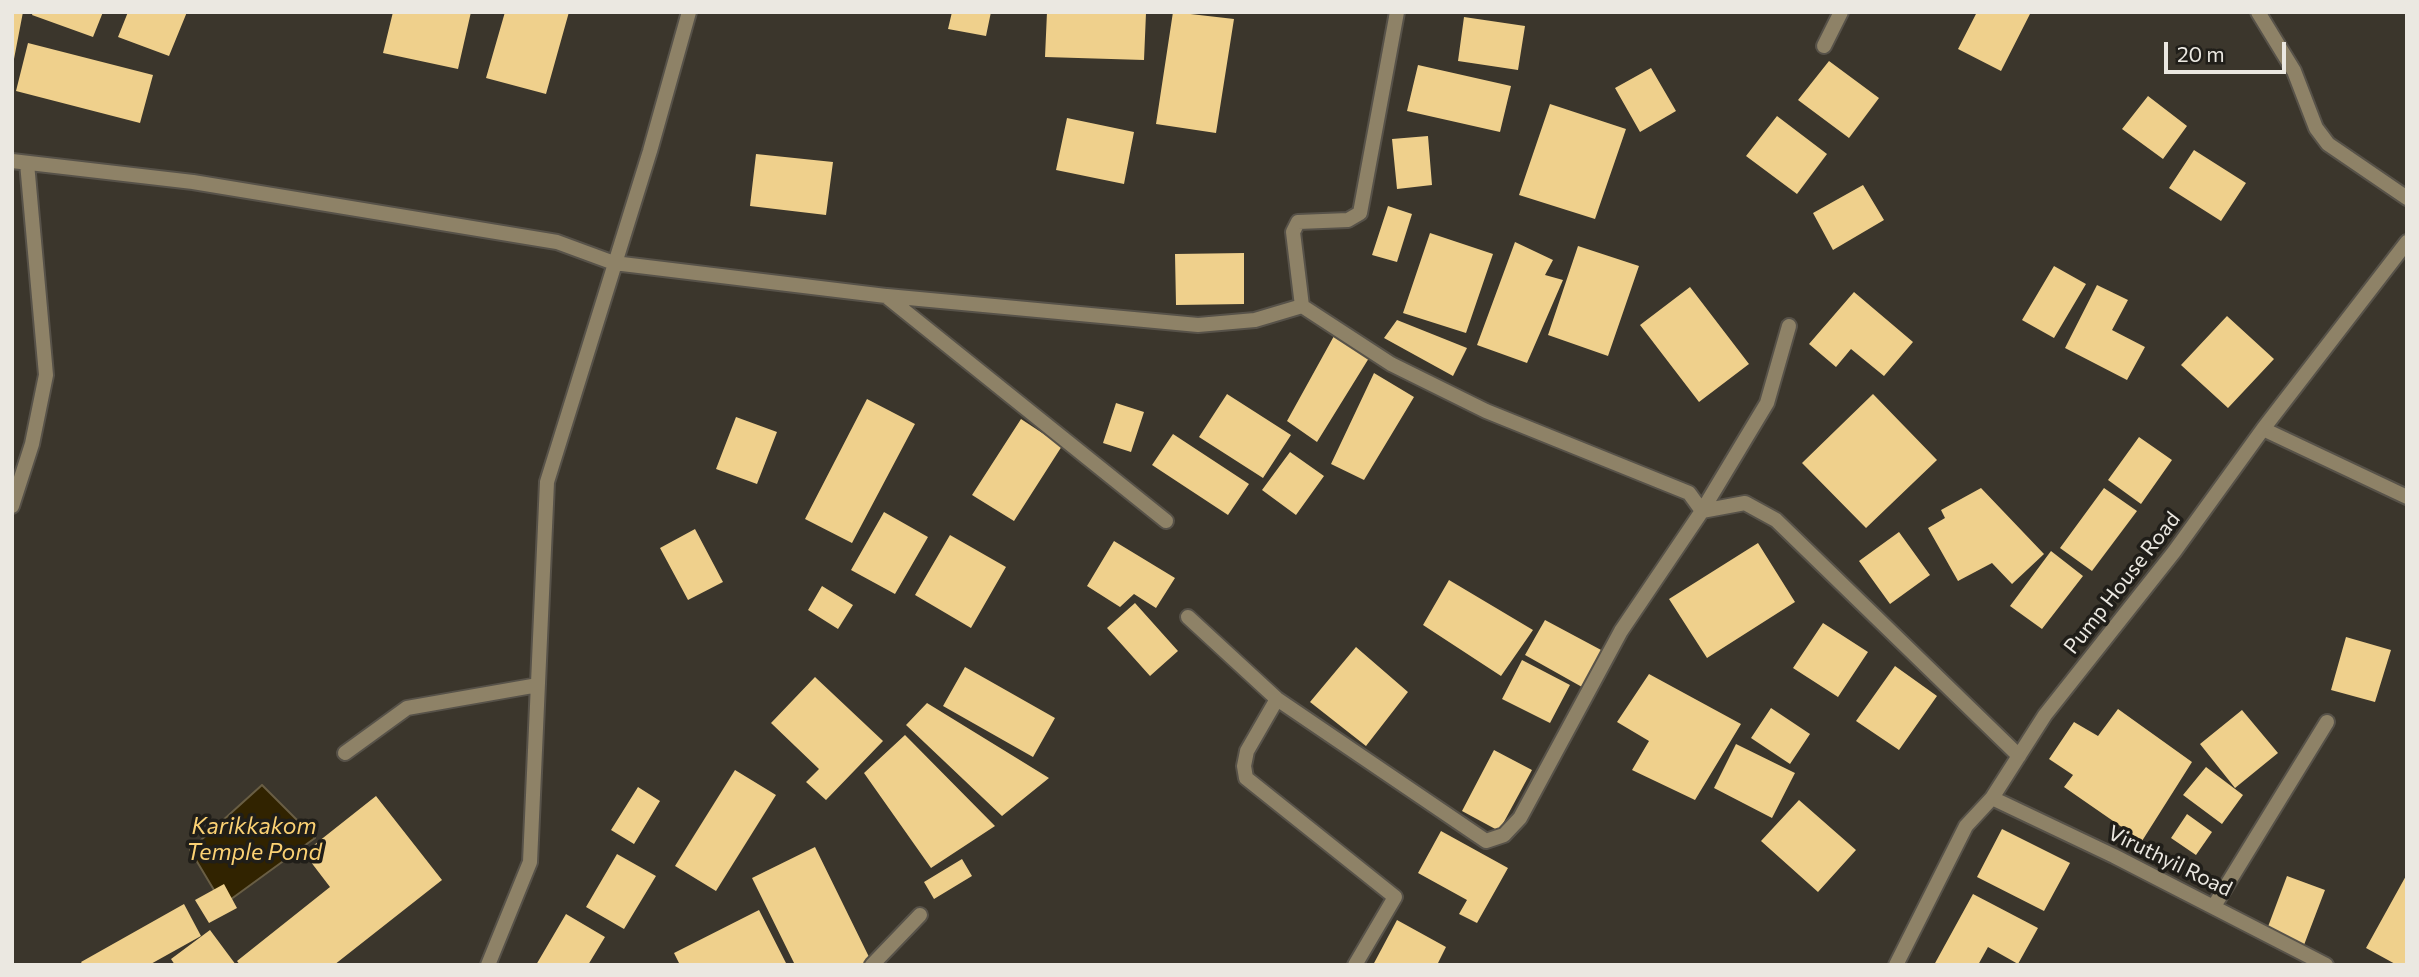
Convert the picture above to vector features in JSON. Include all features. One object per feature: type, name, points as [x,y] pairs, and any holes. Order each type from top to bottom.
[{"type":"street","points":[[488,965],[530,862],[547,482],[650,151],[689,12]]},
{"type":"street","points":[[1302,306],[1293,232],[1298,222],[1348,220],[1360,213],[1398,12]]},
{"type":"street","points":[[1824,46],[1841,12]]},
{"type":"street","points":[[2258,12],[2294,71],[2316,128],[2328,144],[2407,198]]},
{"type":"street","points":[[12,506],[32,444],[46,375],[20,162],[193,182],[556,242],[614,263],[886,296],[1198,325],[1255,320],[1302,306],[1391,364],[1486,411],[1689,493],[1702,512]]},
{"type":"street","name":"Pump House Road","points":[[1896,965],[1966,826],[1992,798],[2045,715],[2174,552],[2263,429],[2407,242]]},
{"type":"street","points":[[886,296],[1166,521]]},
{"type":"street","points":[[1188,617],[1277,699],[1465,829],[1486,841],[1504,835],[1520,818],[1621,631],[1702,512],[1767,403],[1789,326]]},
{"type":"street","points":[[2263,429],[2407,497]]},
{"type":"street","points":[[1702,512],[1745,503],[1776,520],[2020,755]]},
{"type":"street","points":[[345,753],[407,708],[538,685]]},
{"type":"street","points":[[1277,699],[1247,751],[1244,766],[1246,778],[1395,897],[1354,965]]},
{"type":"street","points":[[2214,906],[2327,722]]},
{"type":"street","name":"Viruthyil Road","points":[[1992,798],[2214,906],[2326,965]]},
{"type":"street","points":[[872,965],[920,915]]},
{"type":"water","name":"Karikkakom Temple Pond","points":[[262,785],[315,838],[223,905],[190,850]]},
{"type":"building","points":[[12,12],[23,12],[14,59],[12,59]]},
{"type":"building","points":[[33,12],[103,12],[93,37],[32,15]]},
{"type":"building","points":[[128,12],[187,12],[169,56],[118,37]]},
{"type":"building","points":[[393,12],[471,12],[458,69],[383,53]]},
{"type":"building","points":[[505,12],[569,12],[546,94],[486,78]]},
{"type":"building","points":[[952,12],[991,12],[986,36],[948,29]]},
{"type":"building","points":[[1047,12],[1146,13],[1144,60],[1045,57]]},
{"type":"building","points":[[1173,12],[1234,19],[1216,133],[1156,124]]},
{"type":"building","points":[[1977,12],[2031,12],[2001,71],[1958,49]]},
{"type":"building","points":[[1464,17],[1525,26],[1518,70],[1458,61]]},
{"type":"building","points":[[28,43],[153,75],[140,123],[16,91]]},
{"type":"building","points":[[1829,61],[1879,98],[1849,138],[1798,100]]},
{"type":"building","points":[[1418,65],[1511,86],[1500,132],[1407,111]]},
{"type":"building","points":[[1651,68],[1676,111],[1640,132],[1615,88]]},
{"type":"building","points":[[2148,96],[2187,126],[2163,159],[2122,129]]},
{"type":"building","points":[[1550,104],[1626,129],[1595,219],[1519,195]]},
{"type":"building","points":[[1777,116],[1827,154],[1797,194],[1746,156]]},
{"type":"building","points":[[1067,118],[1134,132],[1124,184],[1056,170]]},
{"type":"building","points":[[1428,136],[1432,185],[1397,189],[1392,139]]},
{"type":"building","points":[[2194,150],[2246,183],[2221,221],[2169,188]]},
{"type":"building","points":[[756,154],[833,162],[826,215],[750,206]]},
{"type":"building","points":[[1863,185],[1884,220],[1833,250],[1813,213]]},
{"type":"building","points":[[1388,206],[1412,214],[1397,262],[1372,255]]},
{"type":"building","points":[[1430,233],[1493,254],[1466,333],[1403,313]]},
{"type":"building","points":[[1515,242],[1553,260],[1545,275],[1563,280],[1527,363],[1477,345]]},
{"type":"building","points":[[1578,246],[1639,266],[1608,356],[1548,335]]},
{"type":"building","points":[[1244,253],[1244,304],[1176,305],[1175,254]]},
{"type":"building","points":[[2054,266],[2086,284],[2054,338],[2022,320]]},
{"type":"building","points":[[2097,285],[2128,300],[2112,330],[2145,347],[2127,380],[2065,348]]},
{"type":"building","points":[[1690,287],[1749,364],[1699,402],[1640,325]]},
{"type":"building","points":[[1854,292],[1913,342],[1884,376],[1851,349],[1836,367],[1809,344]]},
{"type":"building","points":[[2227,316],[2274,359],[2228,408],[2181,365]]},
{"type":"building","points":[[1397,320],[1467,348],[1453,376],[1384,338]]},
{"type":"building","points":[[1334,336],[1369,358],[1317,442],[1287,421]]},
{"type":"building","points":[[1374,373],[1414,397],[1364,480],[1331,464]]},
{"type":"building","points":[[1227,394],[1291,435],[1263,478],[1199,437]]},
{"type":"building","points":[[1873,394],[1937,460],[1866,528],[1802,463]]},
{"type":"building","points":[[867,399],[915,424],[852,543],[805,519]]},
{"type":"building","points":[[1116,403],[1144,412],[1131,452],[1103,443]]},
{"type":"building","points":[[736,417],[777,432],[757,484],[716,469]]},
{"type":"building","points":[[1021,419],[1062,446],[1014,521],[972,495]]},
{"type":"building","points":[[1173,434],[1249,484],[1228,515],[1152,465]]},
{"type":"building","points":[[2139,437],[2172,460],[2141,504],[2108,480]]},
{"type":"building","points":[[1290,452],[1324,476],[1296,515],[1262,490]]},
{"type":"building","points":[[1981,488],[2044,554],[2012,584],[1992,563],[1958,581],[1928,528],[1945,518],[1941,510]]},
{"type":"building","points":[[2104,488],[2137,511],[2092,571],[2060,548]]},
{"type":"building","points":[[884,512],[928,537],[895,594],[851,570]]},
{"type":"building","points":[[695,529],[723,582],[688,600],[660,548]]},
{"type":"building","points":[[1899,532],[1930,575],[1890,604],[1859,561]]},
{"type":"building","points":[[950,535],[1006,567],[971,628],[915,595]]},
{"type":"building","points":[[1114,541],[1175,578],[1156,608],[1134,594],[1120,607],[1087,586]]},
{"type":"building","points":[[1758,543],[1795,602],[1707,658],[1669,599]]},
{"type":"building","points":[[2051,551],[2083,576],[2042,629],[2010,606]]},
{"type":"building","points":[[1449,580],[1533,630],[1501,676],[1423,625]]},
{"type":"building","points":[[822,586],[853,605],[838,629],[808,610]]},
{"type":"building","points":[[1135,603],[1178,651],[1150,676],[1107,628]]},
{"type":"building","points":[[1545,620],[1603,651],[1582,687],[1525,655]]},
{"type":"building","points":[[1823,623],[1868,652],[1838,697],[1793,668]]},
{"type":"building","points":[[2346,637],[2391,650],[2375,702],[2331,690]]},
{"type":"building","points":[[1356,647],[1408,692],[1366,746],[1310,702]]},
{"type":"building","points":[[1522,660],[1570,685],[1550,723],[1502,699]]},
{"type":"building","points":[[1895,666],[1937,696],[1899,750],[1856,721]]},
{"type":"building","points":[[965,667],[1055,718],[1033,757],[943,706]]},
{"type":"building","points":[[1649,674],[1741,724],[1695,800],[1632,770],[1649,741],[1617,722]]},
{"type":"building","points":[[815,677],[883,741],[826,800],[806,782],[819,769],[771,723]]},
{"type":"building","points":[[927,703],[1049,778],[1002,816],[906,725]]},
{"type":"building","points":[[1771,708],[1810,734],[1790,764],[1751,738]]},
{"type":"building","points":[[2118,709],[2192,762],[2142,841],[2064,787],[2073,775],[2049,759],[2074,722],[2098,736]]},
{"type":"building","points":[[2242,710],[2278,753],[2235,788],[2200,744]]},
{"type":"building","points":[[905,735],[995,826],[931,868],[864,773]]},
{"type":"building","points":[[1736,744],[1795,773],[1772,818],[1714,788]]},
{"type":"building","points":[[1494,750],[1532,770],[1499,831],[1462,811]]},
{"type":"building","points":[[2206,767],[2243,795],[2222,824],[2183,795]]},
{"type":"building","points":[[735,770],[776,795],[716,891],[675,866]]},
{"type":"building","points":[[638,787],[660,801],[634,844],[611,830]]},
{"type":"building","points":[[376,796],[442,880],[334,965],[240,965],[237,961],[330,887],[304,853]]},
{"type":"building","points":[[1799,800],[1856,850],[1818,892],[1761,841]]},
{"type":"building","points":[[2187,814],[2212,832],[2196,855],[2171,838]]},
{"type":"building","points":[[2002,829],[2070,863],[2044,911],[1977,877]]},
{"type":"building","points":[[1441,831],[1508,868],[1477,923],[1459,914],[1467,900],[1418,873]]},
{"type":"building","points":[[815,847],[871,961],[863,965],[795,965],[752,878]]},
{"type":"building","points":[[617,854],[656,876],[624,929],[586,907]]},
{"type":"building","points":[[962,859],[972,876],[934,899],[924,882]]},
{"type":"building","points":[[2407,874],[2407,965],[2397,965],[2366,948]]},
{"type":"building","points":[[2287,876],[2325,890],[2304,945],[2266,932]]},
{"type":"building","points":[[224,884],[237,908],[209,923],[195,900]]},
{"type":"building","points":[[1973,894],[2038,928],[2018,964],[1988,947],[1978,965],[1934,965]]},
{"type":"building","points":[[184,904],[201,936],[149,965],[83,965],[81,962]]},
{"type":"building","points":[[759,910],[787,965],[680,965],[674,953]]},
{"type":"building","points":[[566,914],[605,937],[588,965],[536,965]]},
{"type":"building","points":[[1397,920],[1446,947],[1437,965],[1373,965]]},
{"type":"building","points":[[210,930],[236,965],[175,965],[171,959]]}]
